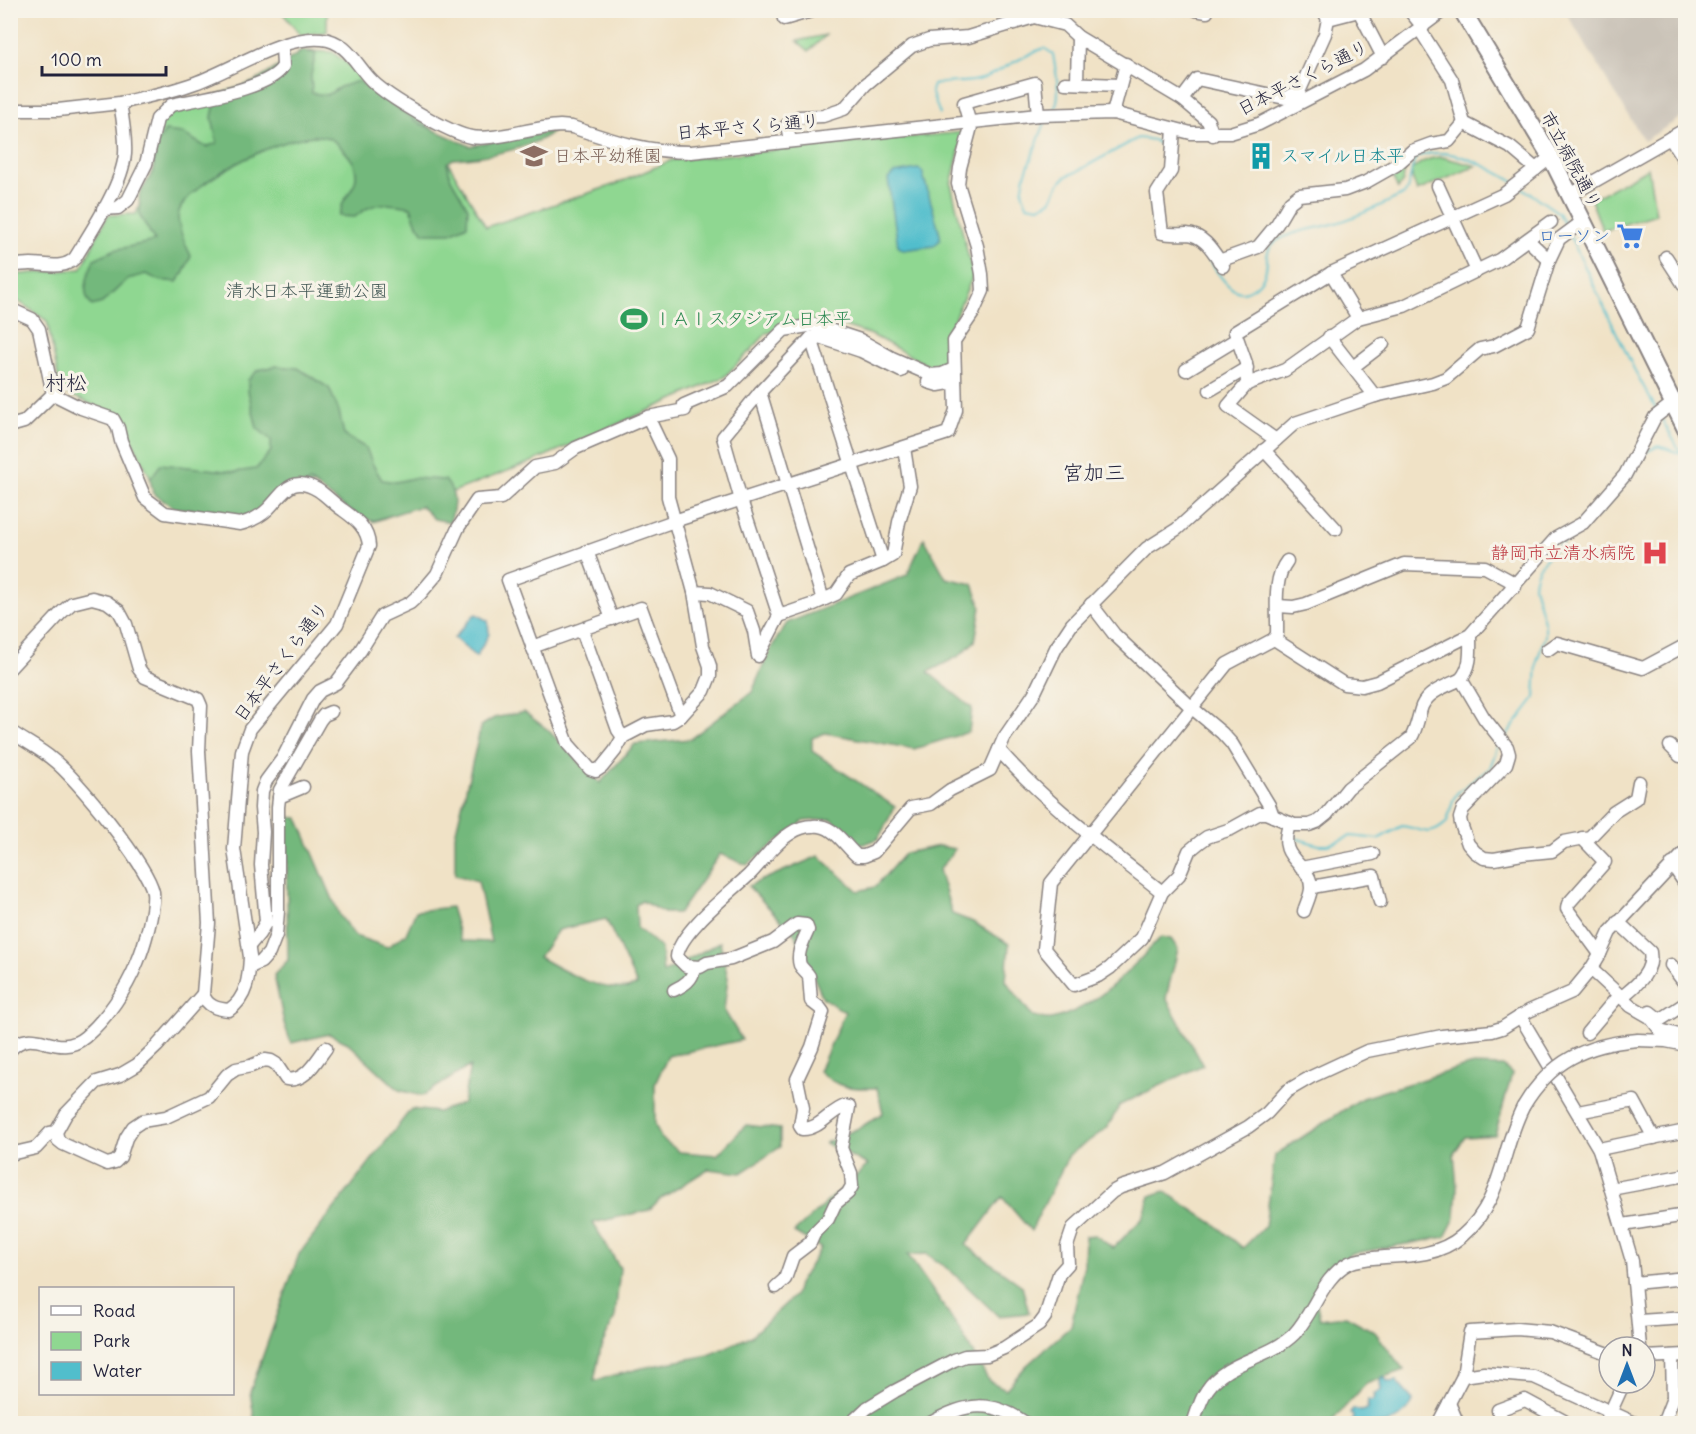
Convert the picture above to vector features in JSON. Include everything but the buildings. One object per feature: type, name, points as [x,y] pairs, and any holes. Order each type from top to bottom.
[{"type":"main road","name":"市立病院通り","points":[[1462,10],[1551,157],[1582,222],[1679,400],[1686,429]]},
{"type":"street","points":[[782,10],[784,19],[815,10]]},
{"type":"street","points":[[1196,10],[1207,12],[1206,10]]},
{"type":"street","points":[[1409,10],[1452,80],[1464,123],[1510,147],[1536,169]]},
{"type":"street","name":"日本平さくら通り","points":[[10,110],[58,110],[120,103],[196,83],[282,46],[310,38],[338,42],[373,82],[387,93],[447,128],[472,137],[482,138],[561,126],[572,127],[638,148],[673,152],[1038,115],[1113,113],[1128,115],[1191,134],[1213,135],[1230,133],[1259,124],[1299,98],[1364,70],[1444,10]]},
{"type":"street","points":[[1182,99],[1197,79],[1285,98],[1299,98],[1325,34],[1325,15],[1359,11],[1383,57]]},
{"type":"street","points":[[790,141],[787,125],[799,117],[823,116],[844,109],[865,85],[912,46],[929,40],[968,37],[1035,17],[1065,25],[1078,37],[1182,99],[1208,121],[1213,135]]},
{"type":"street","points":[[1078,37],[1071,83],[1120,85]]},
{"type":"street","points":[[103,209],[118,208],[128,200],[146,164],[154,126],[164,110],[171,105],[260,84],[273,77],[283,66],[282,46]]},
{"type":"street","points":[[1113,113],[1126,64]]},
{"type":"street","points":[[648,417],[668,459],[668,497],[674,521],[694,592],[703,646],[710,666],[710,676],[704,691],[681,716],[673,721],[646,725],[623,736],[602,767],[596,771],[590,768],[568,744],[508,580],[674,521],[948,433],[956,410],[954,341],[973,313],[983,291],[977,246],[958,184],[971,123],[964,103],[1035,83],[1038,115]]},
{"type":"street","points":[[10,266],[30,264],[52,266],[70,263],[75,258],[120,175],[125,140],[120,103]]},
{"type":"street","points":[[1174,129],[1171,171],[1157,193],[1162,233],[1174,236],[1187,234],[1199,236],[1221,264],[1258,247],[1277,224],[1290,202],[1299,195],[1345,190],[1366,182],[1396,165],[1412,151],[1431,144],[1449,141],[1464,123]]},
{"type":"street","points":[[1570,195],[1686,129]]},
{"type":"street","points":[[1671,138],[1686,163]]},
{"type":"street","points":[[1247,384],[1246,368],[1235,332],[1331,273],[1504,194],[1551,157]]},
{"type":"street","points":[[1438,186],[1478,271]]},
{"type":"street","points":[[1276,440],[1228,406],[1247,384],[1285,370],[1358,318],[1404,306],[1499,260],[1551,222]]},
{"type":"street","points":[[776,1287],[784,1279],[793,1256],[810,1244],[815,1233],[828,1219],[835,1204],[848,1193],[852,1186],[851,1173],[841,1148],[849,1107],[841,1107],[816,1126],[806,1130],[800,1126],[803,1108],[797,1079],[812,1047],[822,1012],[810,1001],[810,976],[800,967],[801,948],[808,930],[806,925],[798,924],[773,942],[731,959],[694,968],[686,966],[677,957],[679,948],[688,934],[727,893],[749,875],[777,844],[791,833],[803,828],[823,826],[831,830],[857,856],[864,856],[874,852],[910,808],[931,804],[950,790],[990,770],[1004,738],[1034,694],[1061,639],[1091,604],[1147,549],[1177,529],[1295,423],[1375,396],[1434,383],[1446,378],[1480,349],[1494,346],[1528,328],[1549,260],[1559,239],[1582,222]]},
{"type":"street","points":[[1528,240],[1549,260]]},
{"type":"street","points":[[1666,256],[1686,288]]},
{"type":"street","points":[[1331,273],[1358,318]]},
{"type":"street","points":[[10,309],[32,319],[39,329],[53,394],[24,422],[10,426]]},
{"type":"street","points":[[249,946],[266,922],[261,865],[262,791],[266,781],[283,758],[313,699],[320,691],[336,683],[382,616],[410,603],[421,594],[437,574],[458,528],[477,500],[501,498],[535,467],[555,463],[576,448],[648,417],[684,410],[684,405],[728,386],[784,330],[814,325],[860,340],[930,378]]},
{"type":"street","points":[[779,616],[723,437],[760,392],[811,338],[816,336],[861,351],[885,364],[930,378],[942,374],[955,376]]},
{"type":"street","points":[[1329,337],[1375,396]]},
{"type":"street","points":[[811,338],[883,561]]},
{"type":"street","points":[[1186,370],[1237,339]]},
{"type":"street","points":[[1353,367],[1383,344]]},
{"type":"street","points":[[1210,390],[1246,368]]},
{"type":"street","points":[[760,392],[823,600]]},
{"type":"street","name":"日本平さくら通り","points":[[53,394],[81,408],[113,419],[145,498],[165,513],[240,524],[262,515],[289,486],[301,484],[320,491],[353,517],[365,529],[368,537],[369,546],[337,624],[250,729],[242,751],[234,849],[249,946],[250,967],[244,992],[237,1005],[229,1010],[213,1007],[205,1000],[203,994]]},
{"type":"street","points":[[1274,639],[1344,684],[1362,686],[1377,682],[1470,635],[1515,587],[1556,538],[1584,523],[1625,475],[1655,417],[1679,400]]},
{"type":"street","points":[[694,592],[710,593],[747,611],[759,656],[779,616],[836,594],[849,575],[893,555],[909,486],[904,448]]},
{"type":"street","points":[[1264,450],[1336,529]]},
{"type":"street","points":[[587,551],[612,619]]},
{"type":"street","points":[[1287,561],[1282,567],[1278,582],[1277,634],[1274,639],[1227,664],[1051,883],[1044,949],[1074,985],[1098,976],[1134,946],[1148,927],[1162,892],[1179,875],[1189,851],[1207,837],[1231,829],[1260,813],[1266,813],[1301,826],[1309,825],[1322,818],[1347,788],[1410,738],[1429,697],[1461,679],[1468,669],[1470,635]]},
{"type":"street","points":[[1278,606],[1293,607],[1306,604],[1404,564],[1485,567],[1509,580],[1515,587]]},
{"type":"street","points":[[10,668],[60,613],[72,603],[92,598],[107,602],[119,611],[126,624],[139,669],[145,677],[198,699],[201,706],[198,751],[209,912],[203,994],[158,1046],[137,1065],[120,1075],[97,1082],[66,1114],[56,1132],[58,1140],[107,1164],[115,1162],[120,1157],[126,1138],[133,1127],[142,1120],[166,1117],[208,1097],[227,1075],[236,1069],[265,1060],[271,1061],[286,1078],[292,1080],[306,1074],[326,1048]]},
{"type":"street","points":[[1091,604],[1114,634],[1232,744],[1273,816]]},
{"type":"street","points":[[532,647],[641,608],[681,716]]},
{"type":"street","points":[[582,630],[618,730],[623,736]]},
{"type":"street","points":[[1547,650],[1557,643],[1643,668],[1686,645]]},
{"type":"street","points":[[1461,679],[1484,718],[1508,747],[1509,754],[1506,764],[1463,809],[1460,818],[1468,844],[1484,858],[1494,859],[1552,851],[1564,842],[1590,837],[1614,812],[1636,798],[1639,782]]},
{"type":"street","points":[[250,967],[261,962],[269,952],[276,935],[279,797],[283,782],[320,720],[331,712]]},
{"type":"street","points":[[10,731],[52,758],[86,793],[144,870],[153,892],[141,952],[121,994],[96,1027],[72,1045],[62,1047],[27,1039],[10,1050]]},
{"type":"street","points":[[1670,746],[1680,756],[1686,754]]},
{"type":"street","points":[[999,750],[1015,768],[1090,834],[1162,892]]},
{"type":"street","points":[[279,797],[303,787]]},
{"type":"street","points":[[1290,823],[1286,834],[1286,848],[1312,887],[1304,911]]},
{"type":"street","points":[[1582,838],[1605,862],[1568,904],[1567,909],[1600,954]]},
{"type":"street","points":[[850,1424],[867,1408],[944,1365],[965,1356],[987,1355],[1004,1348],[1039,1325],[1045,1317],[1059,1274],[1068,1264],[1067,1246],[1073,1228],[1112,1192],[1165,1173],[1248,1127],[1267,1113],[1287,1092],[1311,1077],[1367,1051],[1442,1035],[1492,1031],[1572,992],[1591,969],[1610,932],[1618,922],[1671,864],[1686,851]]},
{"type":"street","points":[[1301,868],[1373,854]]},
{"type":"street","points":[[1671,864],[1686,885]]},
{"type":"street","points":[[1312,887],[1374,876],[1380,902]]},
{"type":"street","points":[[1587,1033],[1621,996],[1645,977],[1652,955],[1618,922]]},
{"type":"street","points":[[1671,965],[1686,985]]},
{"type":"street","points":[[674,990],[689,981],[694,974],[694,968]]},
{"type":"street","points":[[1591,969],[1621,996],[1650,1017],[1660,1030],[1686,1037]]},
{"type":"street","points":[[1639,1010],[1641,1006],[1660,1020],[1686,1003]]},
{"type":"street","points":[[1520,1016],[1599,1149],[1632,1261],[1640,1335]]},
{"type":"street","points":[[1192,1424],[1202,1398],[1213,1382],[1230,1369],[1283,1343],[1304,1322],[1328,1282],[1350,1263],[1369,1258],[1423,1254],[1439,1250],[1464,1235],[1479,1219],[1492,1198],[1509,1140],[1523,1107],[1534,1088],[1560,1064],[1586,1050],[1638,1040],[1666,1041],[1686,1046]]},
{"type":"street","points":[[1578,1112],[1634,1101],[1654,1138]]},
{"type":"street","points":[[1599,1149],[1686,1131]]},
{"type":"street","points":[[10,1154],[36,1148],[50,1133],[56,1132]]},
{"type":"street","points":[[1611,1189],[1686,1175]]},
{"type":"street","points":[[1623,1225],[1686,1215]]},
{"type":"street","points":[[1634,1283],[1686,1278]]},
{"type":"street","points":[[1639,1321],[1686,1317]]},
{"type":"street","points":[[1438,1424],[1462,1376],[1470,1332],[1517,1329],[1550,1332],[1597,1350]]},
{"type":"street","points":[[1657,1357],[1686,1355]]},
{"type":"street","points":[[1663,1424],[1673,1398],[1672,1356]]},
{"type":"street","points":[[1462,1376],[1484,1373],[1534,1377],[1637,1424]]},
{"type":"street","points":[[1605,1424],[1618,1395]]},
{"type":"street","points":[[1504,1424],[1498,1410],[1525,1400],[1564,1421],[1563,1424]]},
{"type":"street","points":[[1449,1403],[1458,1424]]},
{"type":"street","points":[[929,1424],[953,1411],[983,1406],[1007,1411],[1028,1424]]},
{"type":"shaded area","points":[[1565,11],[1685,11],[1685,115],[1644,141]]},
{"type":"green space","points":[[281,11],[327,11],[327,32],[300,35]]},
{"type":"green space","points":[[826,35],[809,51],[797,41]]},
{"type":"green space","name":"清水日本平運動公園","points":[[300,51],[332,52],[444,138],[446,159],[486,227],[616,184],[672,160],[964,132],[951,184],[973,276],[945,339],[944,364],[927,365],[872,335],[826,320],[767,333],[752,349],[752,352],[749,352],[724,377],[534,461],[374,522],[327,480],[238,511],[162,501],[123,418],[61,391],[47,321],[11,296],[11,275],[81,269],[108,215],[136,214],[153,168],[154,126],[176,110],[289,69]]},
{"type":"green space","points":[[302,51],[316,53],[311,75],[312,93],[327,95],[340,87],[358,81],[421,124],[470,146],[554,131],[520,148],[477,157],[453,159],[447,163],[451,179],[468,208],[467,225],[451,233],[424,233],[415,220],[411,207],[382,204],[375,205],[355,217],[339,216],[343,203],[355,182],[356,171],[347,154],[328,138],[310,136],[268,149],[221,172],[201,186],[187,200],[179,212],[178,222],[191,256],[177,282],[159,280],[146,274],[128,279],[102,303],[92,306],[88,301],[86,289],[94,259],[114,250],[155,241],[140,216],[139,195],[154,170],[155,147],[165,131],[182,133],[206,147],[217,143],[212,117],[215,103],[236,94]]},
{"type":"green space","points":[[1442,157],[1476,166],[1417,191],[1412,170],[1426,160]]},
{"type":"green space","points":[[1406,163],[1403,181],[1398,189],[1390,172]]},
{"type":"green space","points":[[1648,168],[1656,214],[1603,231],[1591,200]]},
{"type":"green space","points":[[276,366],[298,368],[329,388],[339,411],[344,435],[366,448],[382,480],[396,482],[413,478],[445,480],[452,490],[454,500],[450,522],[434,519],[421,506],[372,521],[355,514],[310,482],[251,517],[231,517],[203,510],[174,508],[153,493],[150,479],[161,464],[235,472],[256,469],[271,451],[271,440],[257,428],[248,391],[248,380],[258,370]]},
{"type":"green space","points":[[924,538],[946,578],[973,584],[981,607],[975,641],[959,656],[928,672],[972,708],[969,732],[914,749],[825,733],[812,738],[812,751],[895,807],[878,839],[864,844],[855,844],[832,819],[804,821],[747,865],[720,854],[679,913],[664,913],[642,901],[636,905],[637,928],[661,948],[663,973],[720,942],[728,978],[724,1010],[742,1040],[668,1056],[655,1084],[655,1124],[661,1138],[680,1152],[717,1155],[746,1125],[780,1129],[780,1147],[741,1173],[708,1169],[660,1199],[649,1210],[593,1223],[620,1268],[615,1317],[601,1347],[594,1381],[642,1368],[709,1355],[751,1336],[795,1295],[798,1284],[821,1248],[794,1232],[868,1165],[825,1143],[861,1127],[883,1113],[877,1088],[839,1085],[819,1071],[845,1012],[823,998],[796,936],[748,886],[819,856],[858,891],[875,887],[905,853],[939,846],[955,849],[939,870],[952,914],[973,922],[1009,944],[1006,981],[1033,1017],[1051,1019],[1083,1007],[1112,986],[1161,937],[1171,939],[1178,949],[1166,998],[1203,1065],[1120,1105],[1107,1128],[1069,1155],[1031,1231],[1002,1197],[966,1245],[1022,1286],[1029,1313],[998,1316],[952,1272],[927,1254],[908,1255],[959,1329],[989,1381],[1006,1389],[1026,1366],[1071,1326],[1084,1265],[1085,1236],[1095,1235],[1113,1248],[1143,1218],[1150,1196],[1164,1191],[1216,1225],[1243,1248],[1265,1226],[1275,1155],[1362,1098],[1469,1065],[1503,1066],[1512,1074],[1495,1135],[1465,1137],[1454,1153],[1457,1188],[1455,1218],[1445,1237],[1350,1254],[1314,1291],[1320,1319],[1346,1316],[1375,1332],[1404,1370],[1366,1384],[1330,1423],[255,1424],[250,1392],[299,1254],[411,1109],[438,1112],[463,1103],[470,1066],[422,1096],[399,1090],[348,1043],[329,1034],[291,1043],[284,1023],[274,975],[288,960],[286,817],[298,818],[340,916],[355,936],[387,947],[406,934],[416,911],[451,907],[461,941],[491,942],[478,881],[455,875],[455,835],[481,726],[494,718],[524,712],[547,729],[600,783],[635,744],[690,739],[752,692],[771,648],[787,623],[907,575]],"holes":[[[606,919],[637,985],[626,988],[600,986],[539,957],[558,930]]]},
{"type":"water","points":[[918,169],[922,171],[940,240],[934,246],[903,250],[898,246],[888,179],[894,173]]},
{"type":"water","points":[[476,614],[488,621],[489,634],[476,657],[454,638]]},
{"type":"water","points":[[1384,1376],[1387,1381],[1395,1380],[1413,1400],[1409,1409],[1397,1419],[1387,1423],[1352,1423],[1353,1416],[1350,1413],[1354,1409],[1361,1411],[1367,1409],[1368,1400],[1372,1401],[1375,1398],[1374,1394],[1381,1390],[1380,1380]]},
{"type":"waterway","points":[[940,114],[931,91],[933,85],[984,78],[1044,48],[1053,54],[1057,75],[1058,98],[1053,111]]},
{"type":"waterway","points":[[1046,120],[1025,175],[1022,192],[1027,205],[1039,207],[1051,201],[1065,177],[1138,138],[1154,140],[1160,145],[1166,159]]},
{"type":"waterway","points":[[1152,198],[1154,228],[1160,240],[1173,246],[1196,242],[1222,279],[1241,292],[1252,289],[1261,281],[1265,274],[1269,249],[1280,239],[1351,218],[1405,194],[1416,157],[1441,153],[1466,158],[1514,182]]},
{"type":"waterway","points":[[1521,187],[1559,213],[1566,228]]},
{"type":"waterway","points":[[1570,236],[1634,369],[1657,411]]},
{"type":"waterway","points":[[1661,418],[1686,462]]},
{"type":"waterway","points":[[1597,516],[1626,483],[1646,452],[1658,446],[1680,453]]},
{"type":"waterway","points":[[1506,736],[1535,698],[1537,661],[1545,636],[1545,625],[1534,586],[1535,578],[1549,555],[1577,533]]},
{"type":"waterway","points":[[1291,837],[1319,845],[1328,845],[1351,836],[1378,839],[1402,826],[1435,831],[1447,822],[1457,793],[1490,768],[1498,745]]},
{"type":"place","name":"日本平幼稚園","points":[[534,156]]},
{"type":"place","name":"スマイル日本平","points":[[1261,156]]},
{"type":"place","name":"ローソン","points":[[1630,236]]},
{"type":"place","name":"ＩＡＩスタジアム日本平","points":[[634,319]]},
{"type":"place","name":"静岡市立清水病院","points":[[1655,553]]},
{"type":"district","name":"村松","points":[[66,383]]},
{"type":"district","name":"宮加三","points":[[1094,473]]}]
